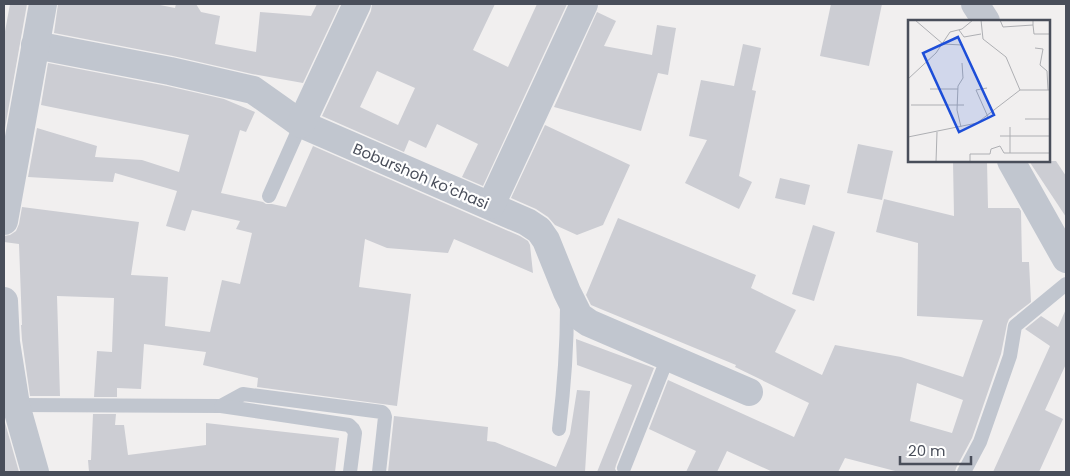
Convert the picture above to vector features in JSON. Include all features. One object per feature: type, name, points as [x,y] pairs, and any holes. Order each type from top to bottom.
[{"type":"street","points":[[4,220],[43,4]]},
{"type":"street","points":[[301,124],[357,4]]},
{"type":"street","points":[[491,205],[584,4]]},
{"type":"street","points":[[975,4],[985,20]]},
{"type":"street","name":"Boburshoh koʻchasi","points":[[35,45],[170,71],[253,90],[301,124],[527,222],[539,230],[546,240],[579,316],[589,323],[749,392]]},
{"type":"street","points":[[1013,162],[1066,259]]},
{"type":"street","points":[[4,301],[6,342],[16,405],[35,472]]},
{"type":"lane","points":[[269,196],[301,124]]},
{"type":"lane","points":[[964,472],[980,442],[1010,356],[1014,326],[1066,284]]},
{"type":"lane","points":[[559,429],[567,342],[567,292]]},
{"type":"lane","points":[[624,468],[668,357]]},
{"type":"lane","points":[[221,406],[244,394],[382,412],[385,417],[379,472]]},
{"type":"lane","points":[[16,405],[221,406],[349,426],[355,433],[350,472]]},
{"type":"building","points":[[10,4],[27,4],[4,134],[4,37]]},
{"type":"building","points":[[58,4],[155,4],[175,8],[176,4],[196,4],[201,12],[220,16],[215,44],[256,52],[260,12],[311,16],[317,4],[340,4],[303,83],[54,33]]},
{"type":"building","points":[[372,4],[495,4],[473,50],[508,67],[537,4],[567,4],[483,186],[462,177],[478,144],[437,124],[426,148],[409,140],[404,152],[322,116],[371,11]],"holes":[[[377,71],[415,88],[398,125],[360,107]]]},
{"type":"building","points":[[831,4],[882,4],[869,66],[820,56]]},
{"type":"building","points":[[597,12],[616,21],[604,46],[652,55],[657,25],[676,28],[668,75],[658,73],[641,131],[554,107]]},
{"type":"building","points":[[743,44],[761,48],[752,90],[756,91],[739,176],[752,182],[739,209],[685,183],[707,140],[689,136],[701,80],[734,86]]},
{"type":"building","points":[[48,63],[224,99],[255,112],[246,132],[240,130],[221,193],[286,207],[313,146],[520,236],[528,241],[530,245],[533,273],[454,239],[448,253],[387,248],[365,239],[359,287],[411,294],[397,406],[257,387],[258,378],[203,365],[206,352],[144,344],[141,389],[117,388],[117,397],[94,397],[97,351],[112,352],[114,298],[57,296],[60,396],[30,396],[22,340],[19,244],[4,242],[4,236],[16,231],[22,207],[139,222],[131,275],[168,277],[165,326],[210,332],[222,280],[240,284],[252,233],[236,229],[240,221],[192,210],[185,231],[166,226],[177,191],[115,173],[113,182],[28,177],[37,128],[97,146],[95,157],[142,160],[179,172],[189,135],[41,105]]},
{"type":"building","points":[[545,125],[630,165],[603,225],[577,235],[555,225],[548,217],[536,209],[511,198]]},
{"type":"building","points":[[858,144],[893,151],[882,200],[847,193]]},
{"type":"building","points":[[1056,161],[1066,176],[1066,217],[1030,162]]},
{"type":"building","points":[[953,162],[987,162],[988,208],[1019,208],[1021,211],[1022,262],[1029,262],[1031,302],[1009,319],[1001,354],[972,438],[955,472],[899,472],[845,458],[838,472],[773,472],[727,451],[717,472],[686,472],[696,451],[649,429],[668,380],[794,437],[809,403],[735,367],[736,365],[591,305],[586,295],[618,218],[756,275],[751,288],[796,310],[775,352],[822,375],[835,345],[901,357],[963,377],[983,320],[917,316],[918,243],[876,232],[884,199],[954,216]],"holes":[[[917,383],[963,400],[952,433],[910,421]]]},
{"type":"building","points":[[780,178],[810,185],[805,205],[775,198]]},
{"type":"building","points":[[813,225],[835,232],[814,301],[792,294]]},
{"type":"building","points":[[1066,309],[1066,364],[1045,410],[1063,419],[1039,472],[993,472],[1050,346],[1025,329],[1041,316],[1058,327]]},
{"type":"building","points":[[576,339],[654,368],[616,465],[615,469],[617,472],[597,472],[632,385],[577,365]]},
{"type":"building","points":[[577,390],[590,391],[585,472],[388,472],[394,416],[488,427],[487,441],[495,442],[556,467],[570,434]]},
{"type":"building","points":[[93,414],[116,414],[115,425],[124,425],[128,455],[206,445],[206,423],[339,438],[335,472],[89,472],[88,460],[91,460]]},
{"type":"building","points":[[4,419],[19,472],[4,472]]}]
